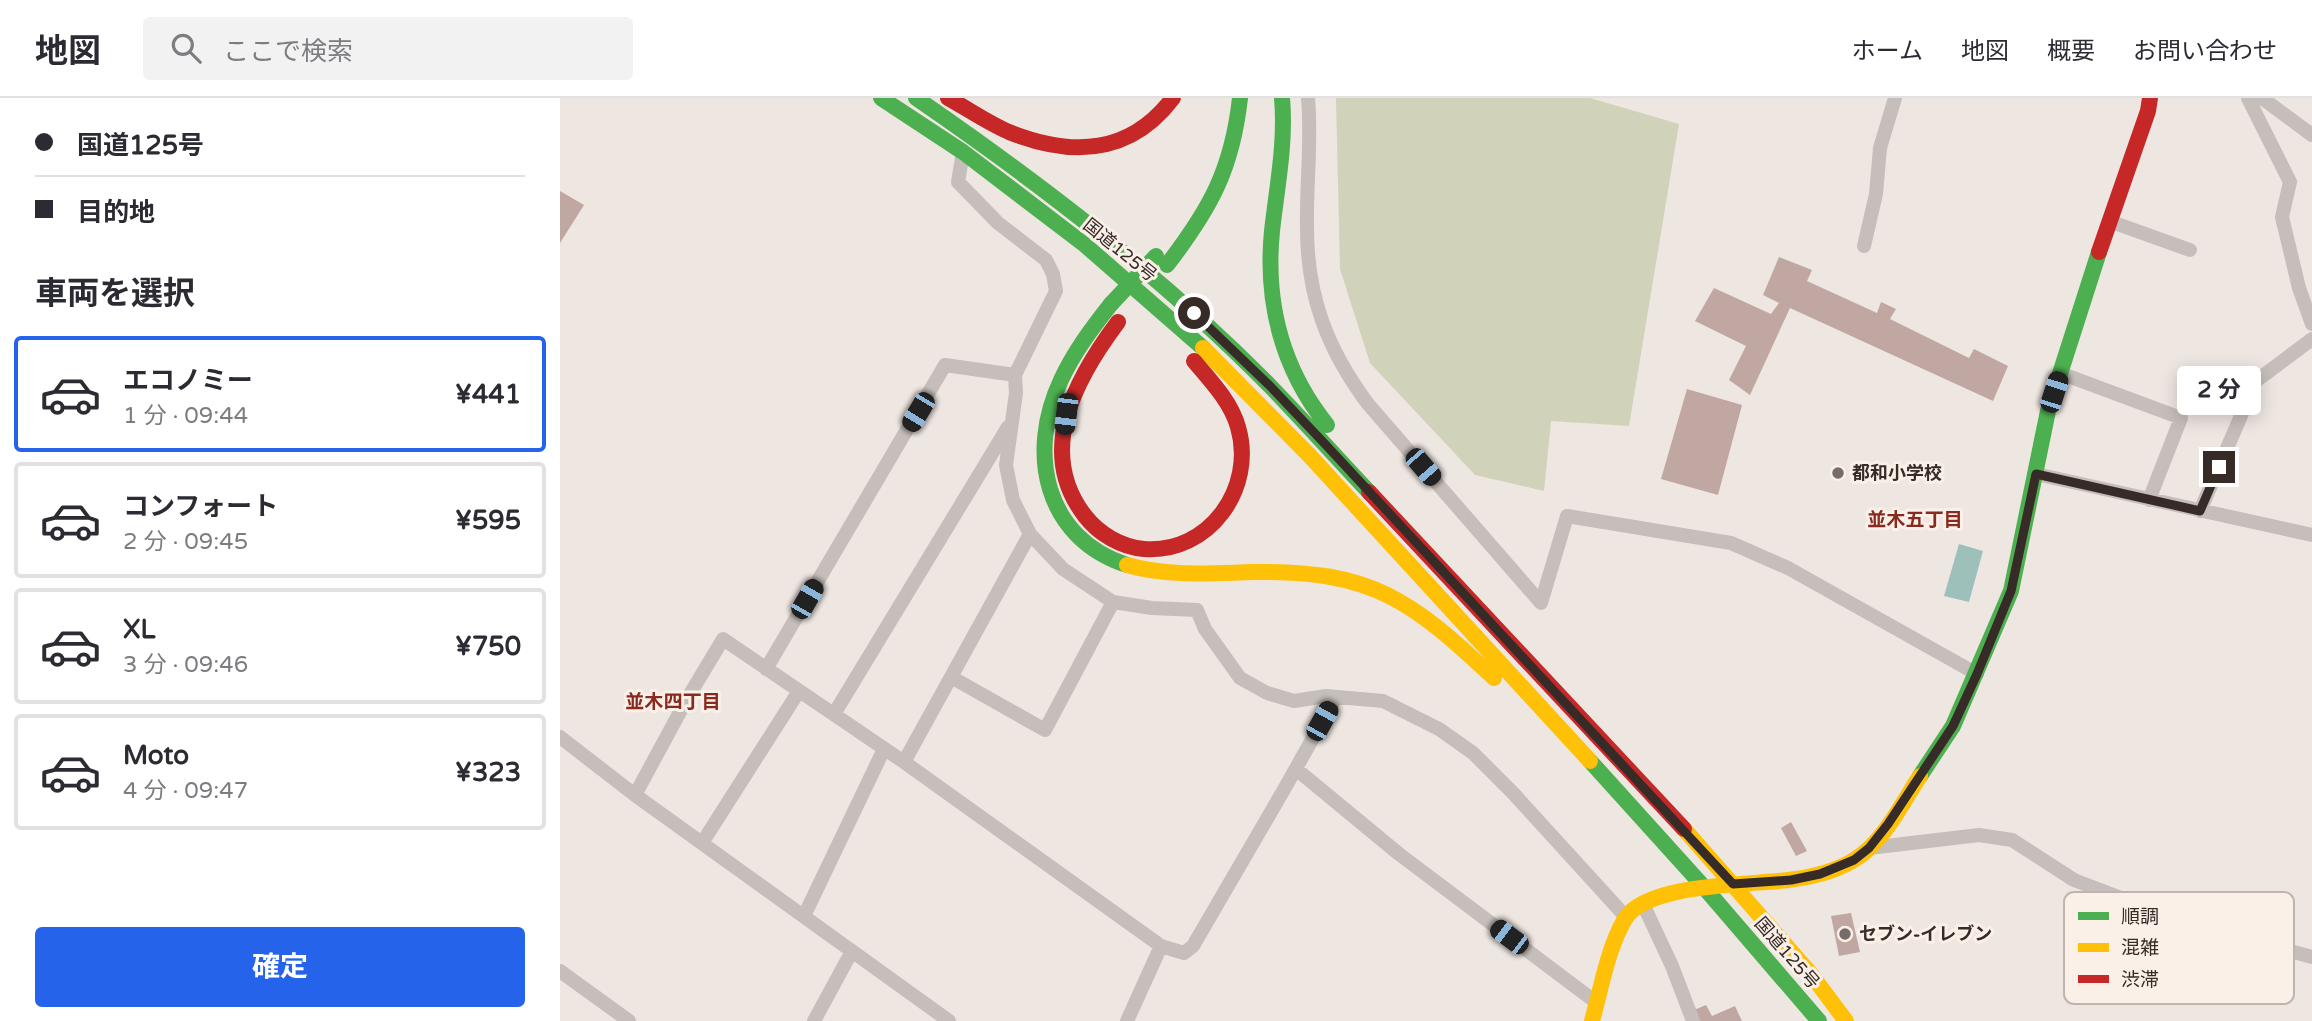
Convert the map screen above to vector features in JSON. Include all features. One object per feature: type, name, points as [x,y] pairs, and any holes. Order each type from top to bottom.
[{"type":"main road","name":"国道125号","points":[[881,98],[963,152],[1085,245],[1197,342],[1309,455],[1523,685],[1703,886],[1819,1021]]},
{"type":"main road","name":"国道125号","points":[[916,98],[971,135],[1094,227],[1182,302],[1270,386],[1733,884],[1810,973],[1846,1021]]},
{"type":"main road","points":[[948,98],[1008,131],[1033,139],[1082,147],[1111,144],[1139,134],[1165,113],[1174,98]]},
{"type":"main road","points":[[1161,261],[1210,169],[1218,147],[1224,98]]},
{"type":"main road","points":[[1240,98],[1237,134],[1226,171],[1193,232],[1161,261],[1118,310],[1077,347],[1054,394],[1044,433],[1044,454],[1048,488],[1065,523],[1105,558],[1139,569],[1181,574],[1300,572],[1348,579],[1391,595],[1440,628],[1593,765]]},
{"type":"main road","points":[[1282,98],[1283,142],[1272,234],[1270,282],[1277,329],[1284,351],[1306,397],[1319,416],[1466,597]]},
{"type":"main road","points":[[1592,1021],[1610,957],[1626,917],[1643,904],[1680,890],[1791,880],[1820,874],[1854,860],[1869,848],[1888,824],[1953,726],[2011,591],[2048,411],[2109,221],[2148,111],[2150,98]]},
{"type":"main road","points":[[1085,245],[1185,350],[1213,384],[1238,427],[1242,464],[1240,483],[1231,500],[1213,527],[1197,539],[1170,548],[1148,550],[1131,546],[1099,530],[1086,518],[1076,503],[1063,470],[1062,442],[1072,395],[1118,310]]},
{"type":"street","points":[[1308,98],[1309,266],[1313,296],[1336,353],[1352,383],[1368,404],[1541,603],[1567,516],[1632,526],[1731,543],[1788,568],[1977,674]]},
{"type":"street","points":[[1864,246],[1876,194],[1880,148],[1895,98]]},
{"type":"street","points":[[2248,98],[2290,182],[2282,218],[2299,288],[2312,324]]},
{"type":"street","points":[[2262,98],[2312,135]]},
{"type":"street","points":[[963,152],[958,181],[998,223],[1046,260],[1053,274],[1056,291],[1015,375],[1016,393],[1006,465],[1013,500],[1030,534],[1063,569],[1113,602],[1152,608],[1196,610],[1205,629],[1240,678],[1267,693],[1294,701],[1326,696],[1383,701],[1439,729],[1473,753],[1513,793],[1626,917]]},
{"type":"street","points":[[2109,221],[2190,250]]},
{"type":"street","points":[[2200,511],[2256,381],[2312,339]]},
{"type":"street","points":[[766,669],[945,365],[1015,375]]},
{"type":"street","points":[[2060,373],[2181,418],[2149,500]]},
{"type":"street","points":[[834,715],[1011,423]]},
{"type":"street","points":[[2036,474],[2312,535]]},
{"type":"street","points":[[904,762],[1030,534]]},
{"type":"street","points":[[951,677],[1045,730],[1113,602]]},
{"type":"street","points":[[635,795],[723,639],[904,762],[1161,946],[1184,953],[1193,946],[1336,697]]},
{"type":"street","points":[[702,843],[799,691]]},
{"type":"street","points":[[560,737],[635,795],[949,1021]]},
{"type":"street","points":[[804,916],[884,749]]},
{"type":"street","points":[[1296,769],[1399,854],[1597,1003]]},
{"type":"street","points":[[1869,848],[1979,835],[2012,840],[2074,880],[2105,892]]},
{"type":"street","points":[[1643,904],[1672,966],[1693,1021]]},
{"type":"street","points":[[1127,1021],[1161,946]]},
{"type":"street","points":[[814,1021],[852,951]]},
{"type":"street","points":[[2294,952],[2312,957]]},
{"type":"street","points":[[560,971],[629,1021]]},
{"type":"green space","points":[[1336,98],[1590,98],[1679,124],[1629,426],[1551,421],[1544,491],[1475,475],[1370,363],[1340,269]]},
{"type":"water","points":[[1959,544],[1983,551],[1969,602],[1944,596]]},
{"type":"building","points":[[560,191],[584,205],[560,243]]},
{"type":"building","points":[[1779,257],[1812,270],[1807,281],[1877,313],[1881,302],[1896,309],[1890,319],[1969,358],[1974,349],[2008,366],[1993,401],[1790,308],[1750,395],[1729,380],[1746,346],[1695,321],[1714,288],[1771,314],[1779,303],[1763,295]]},
{"type":"building","points":[[1687,389],[1742,405],[1718,495],[1661,479]]},
{"type":"building","points":[[1791,822],[1807,851],[1796,856],[1781,828]]},
{"type":"building","name":"セブン-イレブン","points":[[1851,913],[1860,952],[1839,956],[1831,916]]},
{"type":"building","points":[[1706,1005],[1712,1016],[1735,1006],[1742,1021],[1699,1021],[1694,1010]]},
{"type":"traffic: fast","points":[[881,98],[963,152],[1085,245],[1203,348]]},
{"type":"traffic: fast","points":[[916,98],[1055,198],[1145,270],[1271,387],[1369,492]]},
{"type":"traffic: fast","points":[[1167,265],[1217,188],[1231,147],[1240,98]]},
{"type":"traffic: fast","points":[[1282,98],[1282,148],[1271,257],[1274,309],[1280,334],[1298,381],[1327,425]]},
{"type":"traffic: fast","points":[[1920,776],[1953,726],[2011,591],[2048,411],[2099,252]]},
{"type":"traffic: fast","points":[[1111,304],[1156,256]]},
{"type":"traffic: fast","points":[[1111,304],[1084,340],[1061,380],[1045,435],[1045,463],[1050,489],[1061,514],[1077,535],[1099,552],[1127,565]]},
{"type":"traffic: fast","points":[[1590,761],[1703,886],[1819,1021]]},
{"type":"traffic: slow","points":[[1203,348],[1309,455],[1590,761]]},
{"type":"traffic: slow","points":[[1127,565],[1174,573],[1295,573],[1360,584],[1413,610],[1438,628],[1494,678]]},
{"type":"traffic: slow","points":[[1592,1021],[1614,942],[1625,919],[1636,907],[1654,898],[1676,892],[1796,879],[1847,864],[1865,852],[1883,833],[1920,776]]},
{"type":"traffic: slow","points":[[1684,829],[1810,973],[1846,1021]]},
{"type":"traffic: jam","points":[[948,98],[1009,132],[1032,140],[1077,147],[1098,146],[1138,131],[1156,117],[1173,98]]},
{"type":"traffic: jam","points":[[2099,252],[2148,111],[2150,98]]},
{"type":"traffic: jam","points":[[1118,322],[1102,344],[1076,391],[1062,441],[1063,466],[1070,491],[1091,523],[1104,534],[1135,548],[1167,548],[1189,541],[1207,529],[1222,513],[1233,494],[1240,472],[1242,450],[1235,418],[1214,384],[1194,361]]},
{"type":"traffic: jam","points":[[1369,492],[1684,829]]},
{"type":"place","name":"都和小学校","points":[[1838,473]]},
{"type":"place","name":"セブン-イレブン","points":[[1845,934]]},
{"type":"district","name":"並木五丁目","points":[[1915,519]]},
{"type":"district","name":"並木四丁目","points":[[673,701]]},
{"type":"route","points":[[1194,313],[1270,386],[1325,444],[1537,674],[1636,776],[1733,884],[1791,880],[1820,874],[1854,860],[1869,848],[1888,824],[1953,726],[1977,674],[2011,591],[2036,474],[2200,511],[2219,467]]}]
